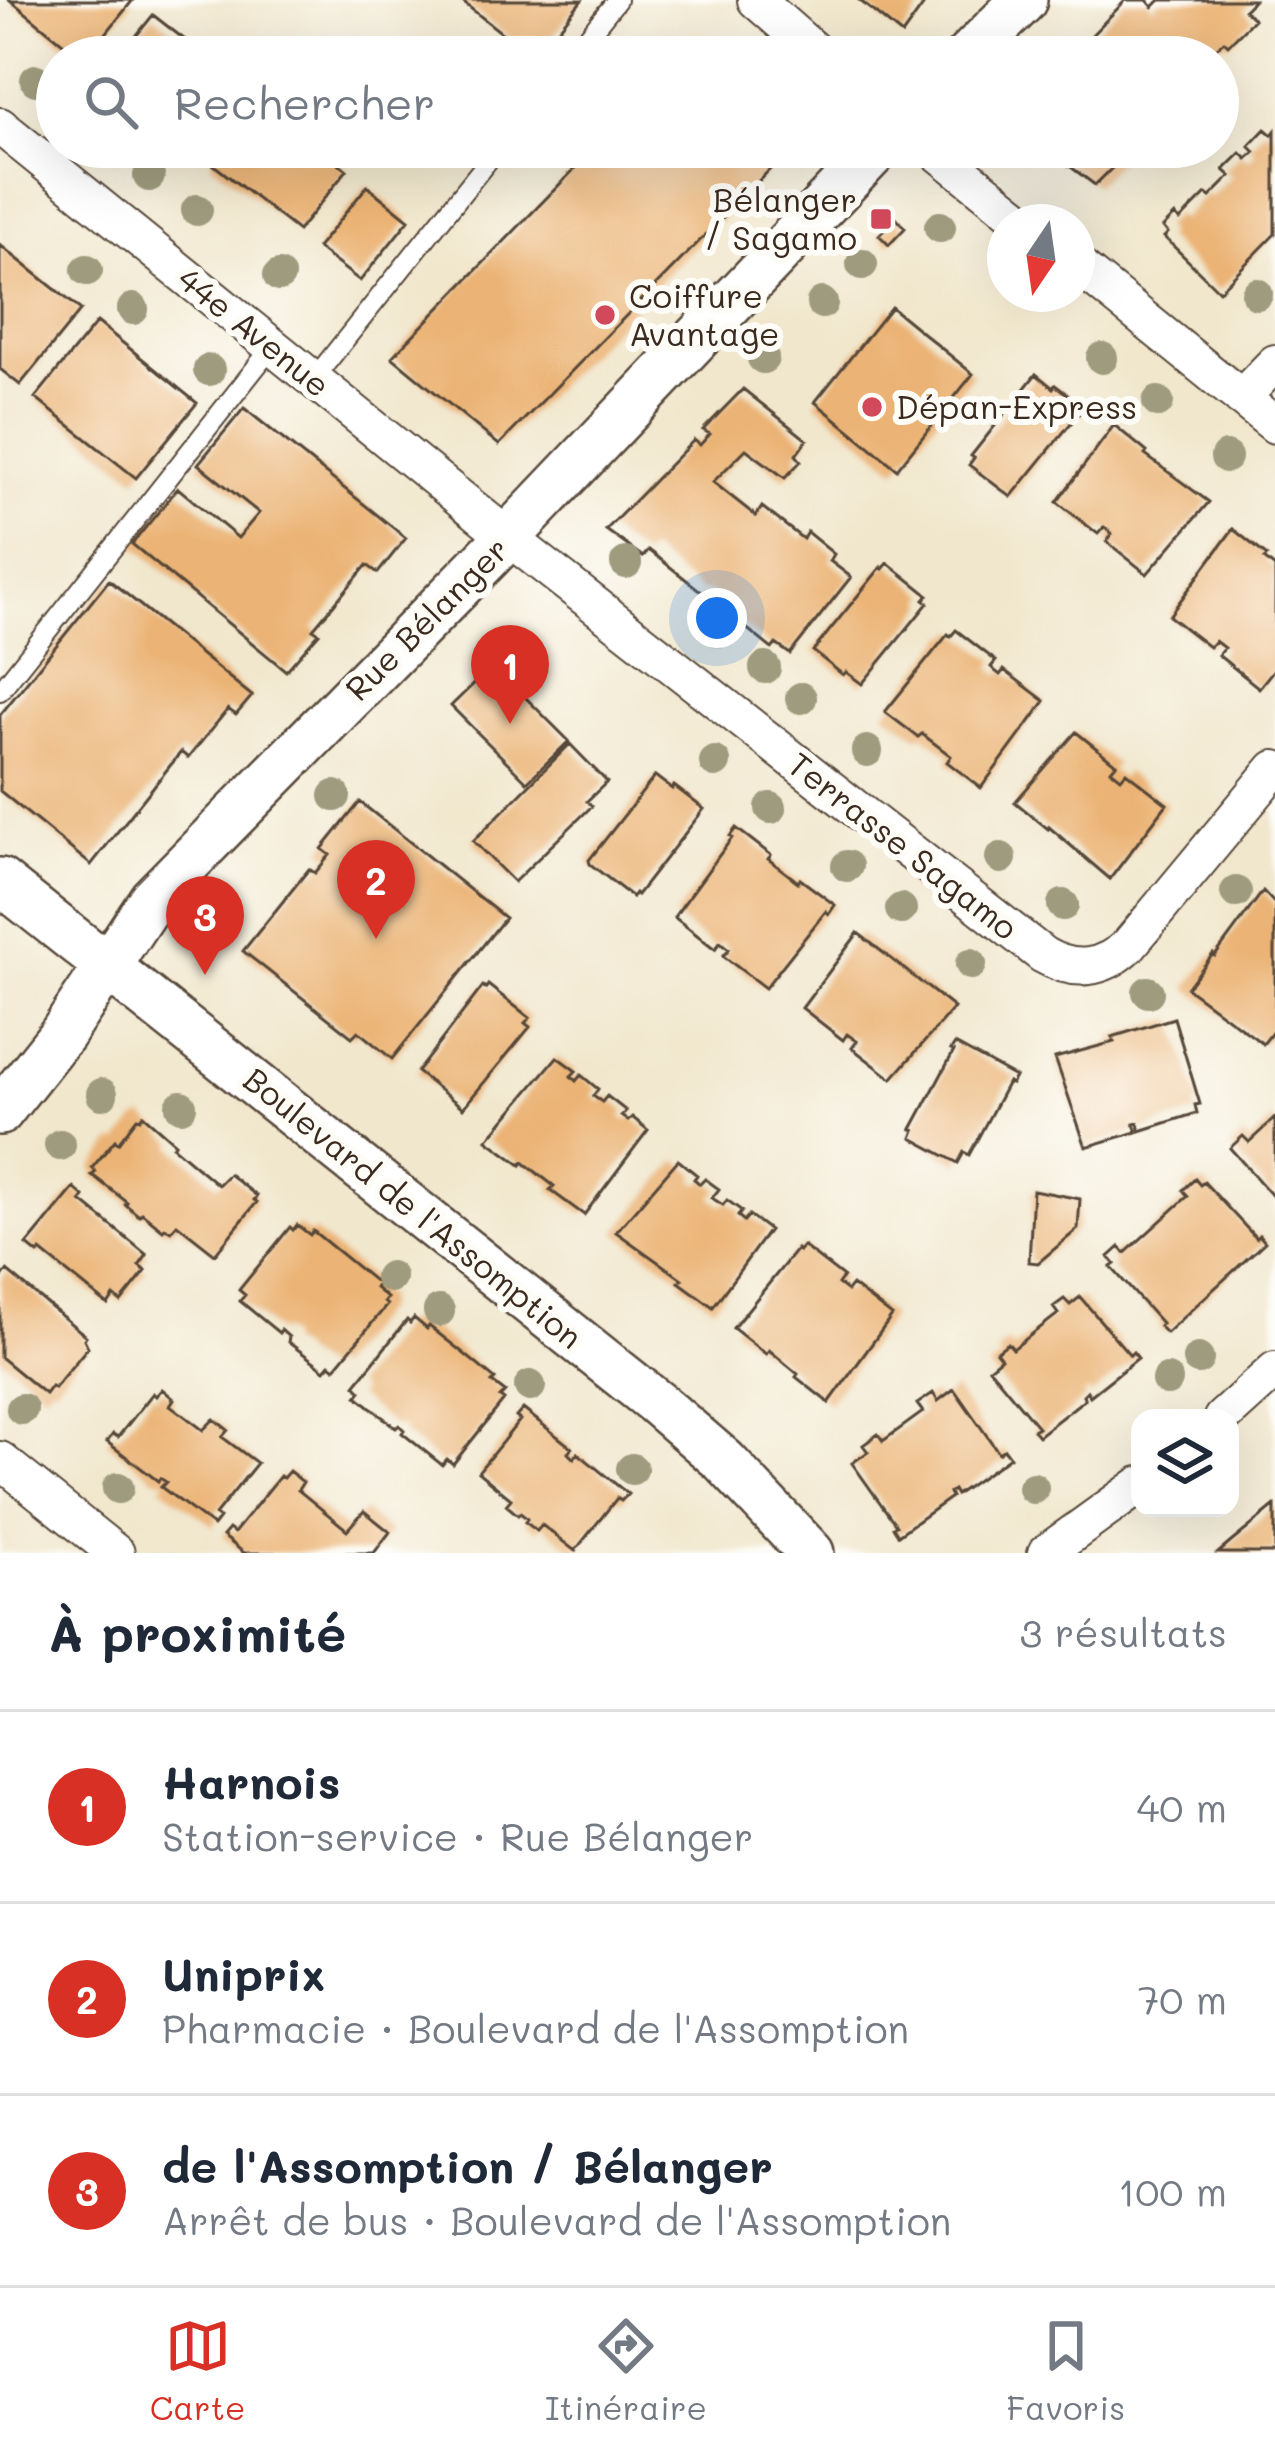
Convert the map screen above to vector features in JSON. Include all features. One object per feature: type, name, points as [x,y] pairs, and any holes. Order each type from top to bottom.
[{"type":"street","points":[[756,0],[797,36]]},
{"type":"street","points":[[989,36],[1024,0]]},
{"type":"street","name":"44e Avenue","points":[[0,126],[36,155]]},
{"type":"street","name":"44e Avenue","points":[[52,168],[508,537]]},
{"type":"street","name":"Rue Bélanger","points":[[0,1112],[62,1034],[152,899],[508,537],[859,168]]},
{"type":"street","points":[[957,168],[1002,204]]},
{"type":"street","points":[[1095,280],[1275,425]]},
{"type":"street","points":[[1241,398],[1275,363]]},
{"type":"street","name":"Terrasse Sagamo","points":[[508,537],[1056,963],[1084,968],[1116,958],[1275,769]]},
{"type":"street","name":"Boulevard de l'Assomption","points":[[0,880],[658,1404],[724,1461],[811,1553]]},
{"type":"street","points":[[1232,1409],[1275,1370]]},
{"type":"street","points":[[0,1460],[116,1553]]},
{"type":"street","points":[[1046,1553],[1131,1492]]},
{"type":"lane","points":[[588,36],[617,0]]},
{"type":"lane","points":[[313,380],[482,168]]},
{"type":"lane","points":[[0,691],[272,347]]},
{"type":"building","points":[[10,0],[133,0],[104,36],[54,36]]},
{"type":"building","points":[[460,0],[582,0],[553,36],[505,36]]},
{"type":"building","points":[[859,0],[914,0],[923,6],[902,35]]},
{"type":"building","points":[[1126,0],[1147,0],[1153,7],[1160,0],[1254,0],[1244,10],[1254,19],[1237,36],[1091,36]]},
{"type":"building","points":[[153,15],[180,36],[136,36]]},
{"type":"building","points":[[1265,129],[1272,135],[1275,131],[1275,234],[1219,291],[1164,237],[1168,233],[1163,227],[1175,215],[1180,220],[1206,194],[1210,197],[1231,176],[1226,168],[1239,168],[1241,153],[1247,159],[1255,152],[1249,146]]},
{"type":"building","points":[[218,168],[345,168],[298,231]]},
{"type":"building","points":[[576,168],[771,168],[499,445],[392,357]]},
{"type":"building","points":[[1072,168],[1112,168],[1095,185]]},
{"type":"building","points":[[367,186],[409,220],[360,281],[317,248]]},
{"type":"building","points":[[896,218],[905,228],[889,245],[879,235]]},
{"type":"building","points":[[0,245],[81,310],[20,385],[0,369]]},
{"type":"building","points":[[891,307],[973,374],[897,469],[815,402]]},
{"type":"building","points":[[97,322],[197,403],[136,478],[35,398]]},
{"type":"building","points":[[1036,374],[1084,407],[1011,497],[969,465],[971,456]]},
{"type":"building","points":[[743,389],[807,440],[796,455],[801,461],[785,478],[746,449],[713,482],[756,516],[762,507],[803,539],[807,532],[834,554],[830,561],[851,577],[790,654],[776,644],[772,649],[729,614],[733,609],[706,590],[703,593],[649,550],[643,557],[606,530],[694,440],[700,445],[710,434],[703,430]]},
{"type":"building","points":[[244,408],[406,538],[378,573],[367,565],[313,629],[319,633],[286,671],[132,544],[178,488],[238,538],[259,513],[198,464]]},
{"type":"building","points":[[1114,425],[1145,455],[1209,502],[1147,574],[1107,542],[1112,534],[1104,527],[1098,534],[1057,502]]},
{"type":"building","points":[[1233,529],[1275,568],[1275,668],[1259,688],[1218,655],[1224,648],[1215,641],[1209,647],[1169,616]]},
{"type":"building","points":[[888,563],[928,595],[924,600],[928,603],[862,684],[813,651]]},
{"type":"building","points":[[109,580],[252,696],[236,715],[228,709],[188,758],[181,752],[91,865],[0,791],[0,715]]},
{"type":"building","points":[[956,630],[996,661],[991,667],[1000,675],[1004,670],[1045,701],[981,788],[947,762],[951,756],[885,712]]},
{"type":"building","points":[[493,665],[569,741],[527,782],[451,706]]},
{"type":"building","points":[[1076,732],[1116,764],[1111,770],[1121,778],[1126,772],[1167,804],[1110,879],[1015,802]]},
{"type":"building","points":[[570,744],[607,782],[587,801],[592,806],[514,882],[473,841]]},
{"type":"building","points":[[655,776],[704,809],[632,897],[589,860]]},
{"type":"building","points":[[360,802],[505,918],[392,1059],[358,1031],[352,1037],[243,951],[309,869],[315,873],[330,855],[322,849]]},
{"type":"building","points":[[736,828],[771,855],[768,859],[835,905],[765,988],[723,956],[729,949],[720,942],[715,949],[674,917]]},
{"type":"building","points":[[1263,891],[1275,904],[1275,1029],[1263,1044],[1187,988]]},
{"type":"building","points":[[858,933],[954,1008],[892,1079],[852,1048],[857,1041],[847,1034],[843,1040],[802,1008]]},
{"type":"building","points":[[488,985],[530,1018],[525,1023],[530,1027],[463,1108],[417,1072]]},
{"type":"building","points":[[1174,1018],[1200,1104],[1195,1105],[1197,1113],[1140,1131],[1138,1123],[1134,1124],[1137,1132],[1086,1147],[1055,1058],[1114,1042],[1112,1037]]},
{"type":"building","points":[[955,1044],[1015,1077],[969,1155],[964,1152],[958,1163],[912,1138],[912,1129]]},
{"type":"building","points":[[557,1057],[576,1071],[571,1076],[576,1081],[581,1075],[598,1089],[593,1096],[602,1102],[607,1096],[626,1111],[621,1116],[628,1121],[632,1117],[648,1130],[584,1215],[523,1162],[521,1165],[487,1140]]},
{"type":"building","points":[[143,1115],[218,1185],[229,1174],[257,1196],[215,1254],[177,1224],[171,1231],[163,1230],[142,1213],[139,1216],[92,1175],[96,1172],[92,1168],[115,1140],[118,1143]]},
{"type":"building","points":[[1275,1118],[1275,1199],[1230,1148],[1243,1136],[1249,1142]]},
{"type":"building","points":[[678,1160],[697,1175],[694,1179],[700,1184],[705,1179],[719,1189],[712,1198],[723,1205],[727,1200],[742,1211],[738,1216],[744,1221],[749,1215],[769,1230],[713,1307],[616,1232]]},
{"type":"building","points":[[1195,1179],[1200,1185],[1204,1182],[1265,1242],[1166,1333],[1111,1267],[1115,1264],[1109,1257],[1120,1247],[1125,1253],[1188,1196],[1183,1190]]},
{"type":"building","points":[[74,1188],[84,1197],[81,1201],[147,1255],[139,1266],[146,1271],[121,1302],[114,1296],[108,1305],[27,1245]]},
{"type":"building","points":[[1033,1190],[1080,1199],[1078,1229],[1038,1263],[1029,1262]]},
{"type":"building","points":[[297,1225],[310,1235],[313,1231],[378,1284],[375,1288],[387,1298],[387,1305],[335,1368],[330,1364],[325,1370],[240,1301],[245,1295],[239,1290],[290,1227],[293,1230]]},
{"type":"building","points":[[803,1246],[843,1277],[838,1284],[847,1291],[852,1285],[892,1316],[829,1403],[769,1350],[766,1354],[733,1328]]},
{"type":"building","points":[[7,1271],[86,1336],[88,1347],[45,1394],[0,1357],[0,1280]]},
{"type":"building","points":[[1080,1297],[1130,1355],[1133,1352],[1138,1358],[1090,1396],[1087,1391],[1085,1399],[1038,1436],[1033,1430],[1038,1427],[989,1368],[1001,1358],[996,1352],[1008,1343],[1013,1349],[1058,1314],[1053,1307],[1064,1299],[1070,1305]]},
{"type":"building","points":[[414,1318],[462,1352],[505,1392],[500,1397],[504,1400],[453,1464],[447,1459],[442,1465],[402,1433],[399,1425],[396,1428],[357,1396],[361,1391],[355,1385],[407,1320],[410,1323]]},
{"type":"building","points":[[162,1389],[174,1399],[170,1405],[203,1430],[214,1419],[228,1430],[222,1437],[257,1463],[215,1515],[219,1518],[213,1526],[161,1487],[166,1482],[158,1481],[107,1442],[113,1434],[118,1437],[153,1393],[156,1396]]},
{"type":"building","points":[[954,1389],[999,1453],[1004,1449],[1010,1457],[956,1495],[953,1490],[951,1497],[898,1535],[896,1525],[852,1463],[868,1452],[863,1445],[878,1434],[883,1441],[923,1412],[917,1404],[933,1393],[938,1401]]},
{"type":"building","points":[[523,1409],[572,1448],[571,1456],[578,1453],[628,1494],[621,1501],[617,1498],[575,1551],[542,1525],[537,1531],[525,1522],[524,1516],[506,1505],[511,1499],[478,1472],[520,1420],[516,1417]]},
{"type":"building","points":[[289,1471],[303,1482],[298,1490],[347,1530],[364,1511],[390,1532],[374,1553],[244,1553],[223,1536],[229,1529],[234,1533]]},
{"type":"building","points":[[1275,1506],[1275,1553],[1218,1553],[1231,1542]]},
{"type":"place","name":"Bélanger / Sagamo","points":[[881,219]]},
{"type":"place","name":"Coiffure Avantage","points":[[605,315]]},
{"type":"place","name":"Dépan-Express","points":[[872,407]]},
{"type":"place","name":"Harnois","points":[[510,724]]},
{"type":"place","name":"Uniprix","points":[[376,939]]},
{"type":"place","name":"de l'Assomption / Bélanger","points":[[205,975]]}]
